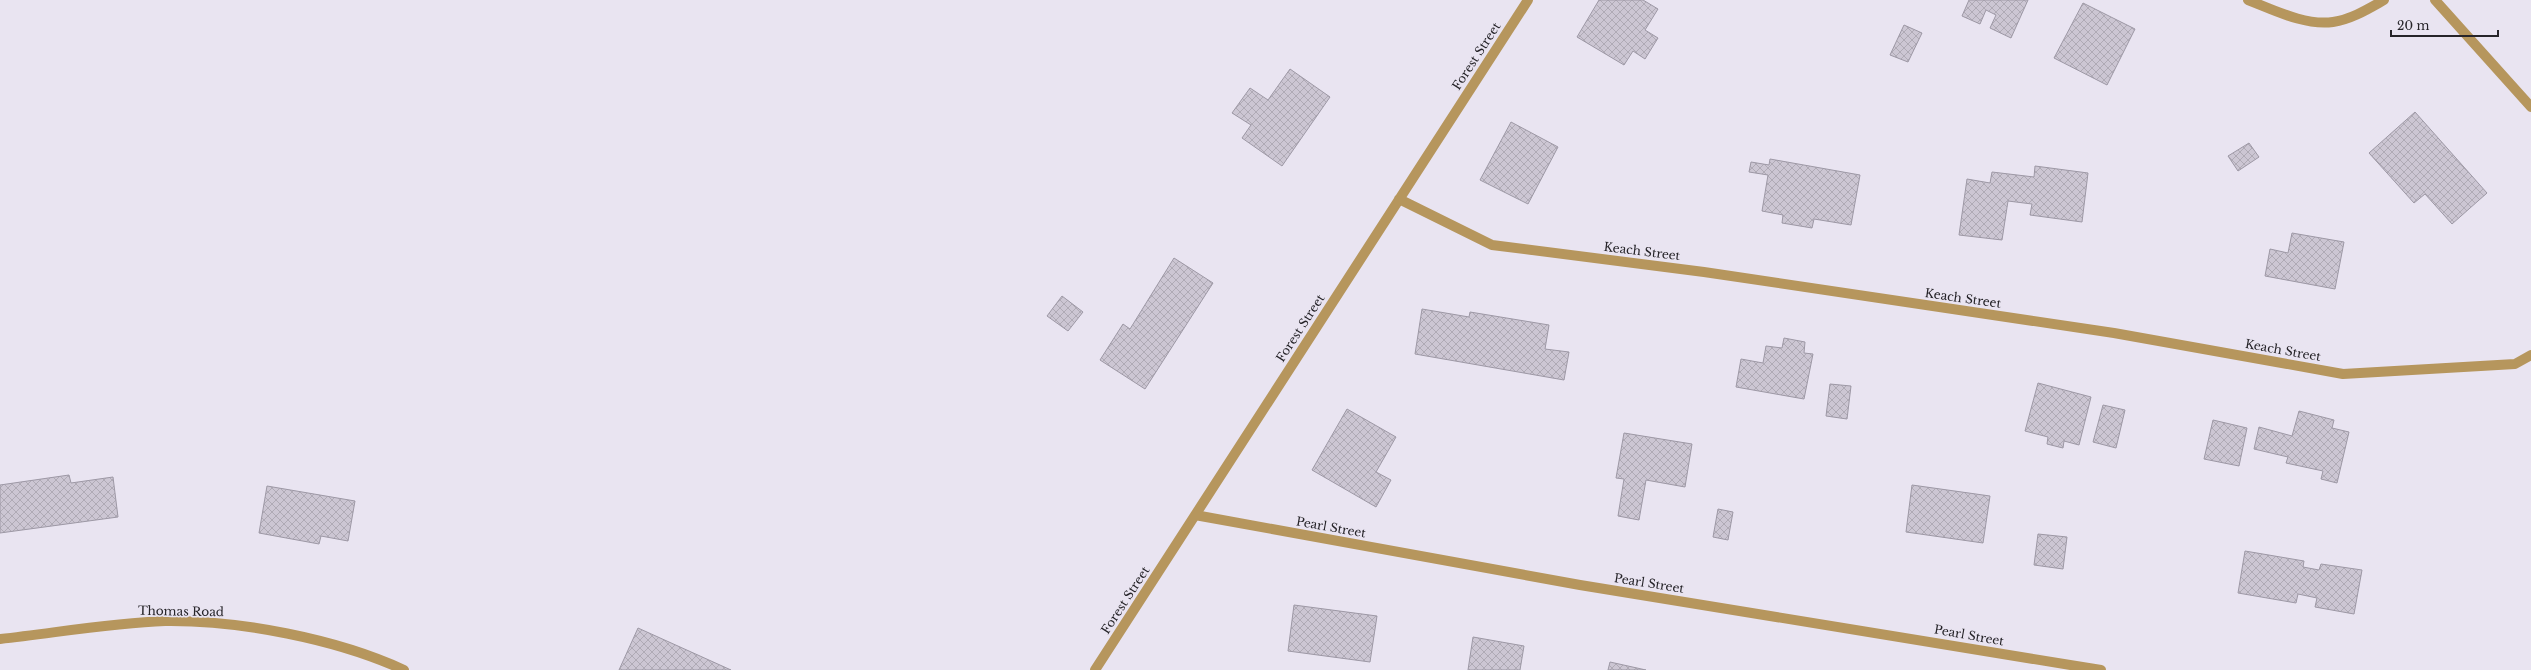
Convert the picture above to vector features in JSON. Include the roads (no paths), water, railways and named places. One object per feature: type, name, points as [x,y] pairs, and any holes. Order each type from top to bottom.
[{"type":"street","name":"Forest Street","points":[[1095,670],[1528,0]]},
{"type":"street","points":[[2248,0],[2309,21],[2333,22],[2355,16],[2384,0]]},
{"type":"street","points":[[2435,0],[2531,107]]},
{"type":"street","name":"Keach Street","points":[[1399,199],[1492,245],[1704,272],[2114,333],[2343,374],[2515,364],[2531,355]]},
{"type":"street","name":"Pearl Street","points":[[1195,515],[1580,585],[2101,670]]},
{"type":"street","name":"Thomas Road","points":[[0,639],[126,624],[166,622],[218,623],[324,643],[385,661],[404,670]]}]
